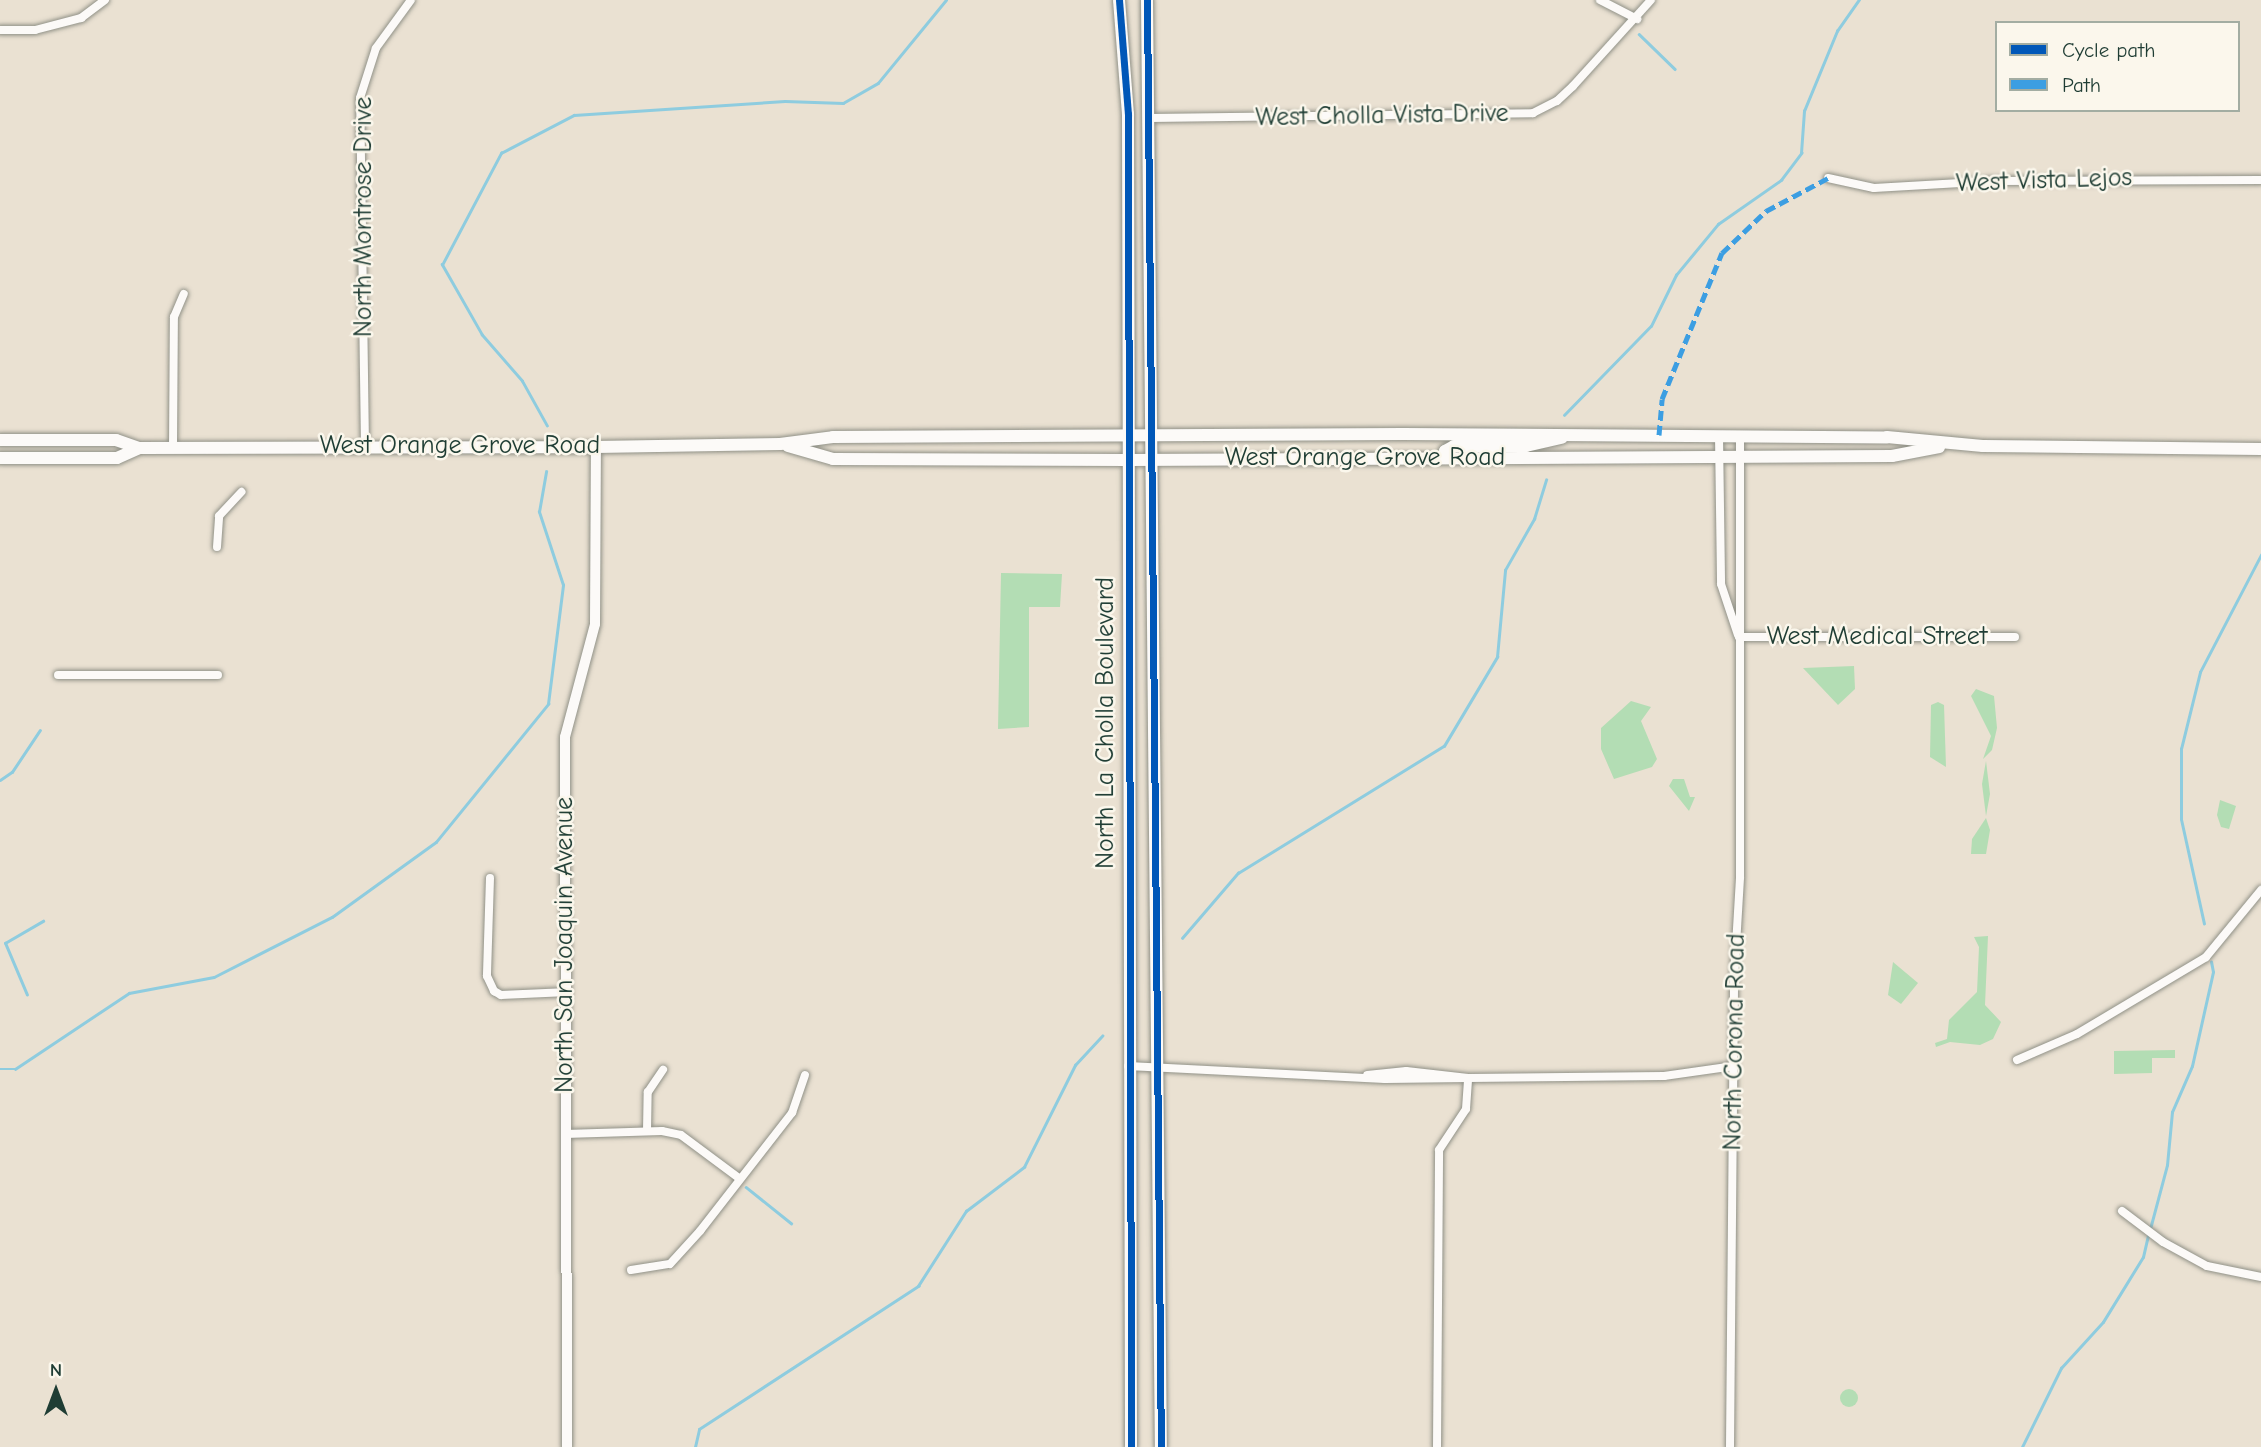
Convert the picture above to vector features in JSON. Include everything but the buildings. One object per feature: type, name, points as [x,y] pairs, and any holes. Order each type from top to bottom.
[{"type":"main road","name":"North La Cholla Boulevard","points":[[1147,0],[1154,434],[1153,771],[1161,1447]]},
{"type":"main road","name":"North La Cholla Boulevard","points":[[1122,1],[1128,114],[1128,1066],[1131,1447]]},
{"type":"main road","name":"West Orange Grove Road","points":[[0,440],[116,440],[139,448],[596,447],[780,444],[833,437],[1154,434],[1573,435],[1887,437],[1950,444],[2261,449]]},
{"type":"main road","points":[[1445,458],[1445,452],[1454,446],[1526,446],[1573,435]]},
{"type":"main road","name":"West Orange Grove Road","points":[[780,444],[833,459],[1128,460],[1892,456],[1950,444]]},
{"type":"main road","name":"West Orange Grove Road","points":[[0,458],[117,458],[139,448]]},
{"type":"street","points":[[0,30],[35,30],[80,18],[105,0]]},
{"type":"street","name":"North Montrose Drive","points":[[365,446],[360,98],[376,48],[411,0]]},
{"type":"street","points":[[1600,0],[1637,19]]},
{"type":"street","name":"West Cholla Vista Drive","points":[[1150,118],[1533,113],[1557,101],[1637,19],[1651,0]]},
{"type":"street","name":"West Vista Lejos","points":[[1828,178],[1874,188],[2003,181],[2261,180]]},
{"type":"street","points":[[173,447],[174,317],[184,294]]},
{"type":"street","name":"North Corona Road","points":[[1719,436],[1721,584],[1739,637]]},
{"type":"street","name":"North Corona Road","points":[[1730,1447],[1734,1066],[1740,877],[1740,436]]},
{"type":"street","name":"North San Joaquin Avenue","points":[[567,1447],[565,1134],[568,992],[565,737],[596,624],[596,447]]},
{"type":"street","points":[[217,547],[219,516],[241,492]]},
{"type":"street","name":"West Medical Street","points":[[1739,637],[2014,637]]},
{"type":"street","points":[[58,675],[218,675]]},
{"type":"street","points":[[490,878],[487,976],[494,991],[501,995],[568,992]]},
{"type":"street","points":[[2017,1060],[2077,1034],[2206,957],[2261,890]]},
{"type":"street","points":[[1128,1066],[1468,1078],[1664,1076],[1734,1066]]},
{"type":"street","points":[[646,1131],[649,1092],[663,1070]]},
{"type":"street","points":[[631,1270],[670,1264],[792,1113],[805,1075]]},
{"type":"street","points":[[1437,1447],[1439,1150],[1466,1109],[1468,1078]]},
{"type":"street","points":[[565,1134],[646,1131],[681,1135],[698,1144],[739,1178]]},
{"type":"street","points":[[2122,1211],[2163,1242],[2207,1266],[2261,1277]]},
{"type":"green space","points":[[1001,573],[1062,574],[1060,607],[1029,607],[1029,727],[998,729]]},
{"type":"green space","points":[[1854,666],[1855,689],[1838,705],[1803,668]]},
{"type":"green space","points":[[1976,689],[1994,696],[1997,728],[1992,750],[1983,759],[1991,736],[1971,696]]},
{"type":"green space","points":[[1631,701],[1651,707],[1641,721],[1657,759],[1652,767],[1614,779],[1601,749],[1601,728]]},
{"type":"green space","points":[[1938,702],[1944,705],[1946,767],[1930,757],[1931,705]]},
{"type":"green space","points":[[1986,761],[1990,794],[1986,816],[1982,784]]},
{"type":"green space","points":[[1673,779],[1684,779],[1690,797],[1695,797],[1689,811],[1669,786]]},
{"type":"green space","points":[[2220,800],[2236,806],[2229,829],[2221,827],[2217,815]]},
{"type":"green space","points":[[1986,818],[1990,830],[1986,854],[1971,854],[1972,839]]},
{"type":"green space","points":[[1988,936],[1985,1005],[2001,1022],[1993,1039],[1980,1045],[1950,1042],[1936,1047],[1935,1043],[1947,1039],[1949,1020],[1977,992],[1979,947],[1974,937]]},
{"type":"green space","points":[[1893,962],[1918,983],[1901,1004],[1888,995]]},
{"type":"green space","points":[[2175,1050],[2175,1058],[2152,1058],[2152,1073],[2114,1074],[2114,1051]]},
{"type":"green space","points":[[1849,1389],[1855,1392],[1858,1398],[1855,1404],[1849,1407],[1843,1404],[1840,1398],[1843,1392]]},
{"type":"waterway","points":[[547,426],[522,381],[482,335],[442,265],[501,153],[574,115],[785,101],[843,103],[878,83],[946,0]]},
{"type":"waterway","points":[[1564,415],[1651,326],[1676,275],[1718,224],[1781,180],[1801,153],[1804,111],[1837,31],[1859,0]]},
{"type":"waterway","points":[[1639,34],[1675,69]]},
{"type":"waterway","points":[[0,1069],[15,1069],[129,993],[214,977],[332,917],[436,842],[548,704],[563,585],[539,512],[546,472]]},
{"type":"waterway","points":[[1182,938],[1238,873],[1444,746],[1497,657],[1505,570],[1534,519],[1546,480]]},
{"type":"waterway","points":[[2204,924],[2181,819],[2181,749],[2200,672],[2261,555]]},
{"type":"waterway","points":[[0,780],[12,772],[40,730]]},
{"type":"waterway","points":[[27,995],[5,943],[43,921]]},
{"type":"waterway","points":[[2150,1229],[2167,1165],[2172,1112],[2192,1066],[2213,972],[2211,962]]},
{"type":"waterway","points":[[695,1447],[699,1429],[918,1286],[966,1211],[1024,1167],[1075,1065],[1102,1036]]},
{"type":"waterway","points":[[746,1187],[791,1223]]},
{"type":"waterway","points":[[2022,1447],[2061,1368],[2103,1322],[2143,1257],[2148,1236]]},
{"type":"marked path","points":[[1659,435],[1662,399],[1722,253],[1766,211],[1828,178]]},
{"type":"cycle path","points":[[1119,0],[1128,114],[1131,1447]]},
{"type":"cycle path","points":[[1147,0],[1161,1447]]}]
